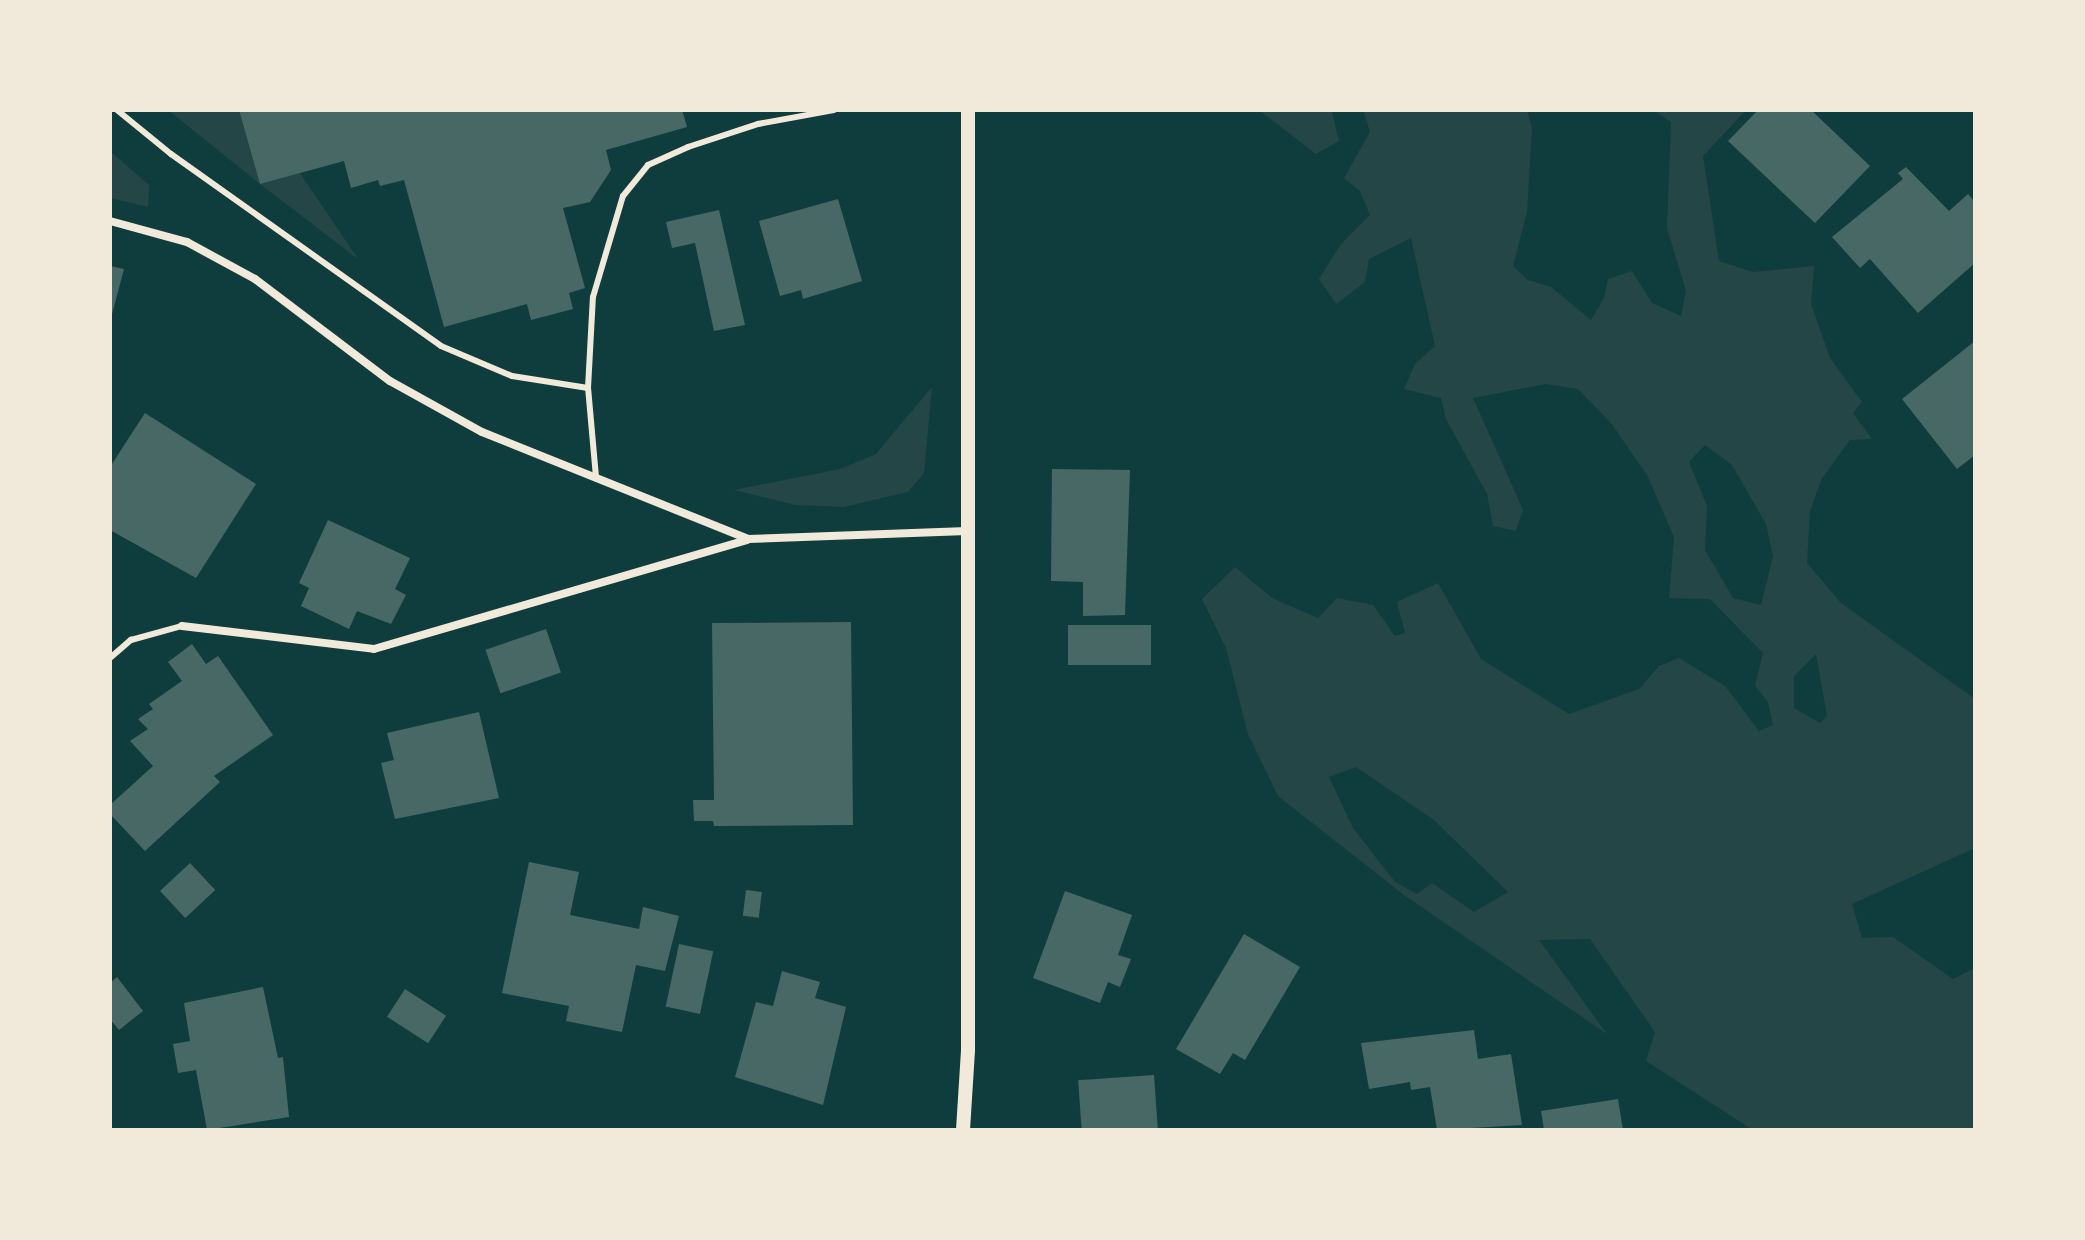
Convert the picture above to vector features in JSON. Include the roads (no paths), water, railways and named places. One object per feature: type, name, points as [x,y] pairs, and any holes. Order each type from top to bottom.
[{"type":"street","points":[[963,1130],[968,1021],[968,110]]},
{"type":"street","points":[[110,221],[147,227],[210,254],[255,279],[390,381],[482,432],[748,539]]},
{"type":"street","points":[[182,626],[374,649],[748,539],[967,531]]},
{"type":"lane","points":[[117,110],[171,154],[441,346],[512,376],[588,388]]},
{"type":"lane","points":[[596,477],[588,388],[593,297],[623,196],[648,165],[758,124],[834,110]]},
{"type":"lane","points":[[110,658],[131,640],[182,626]]}]
